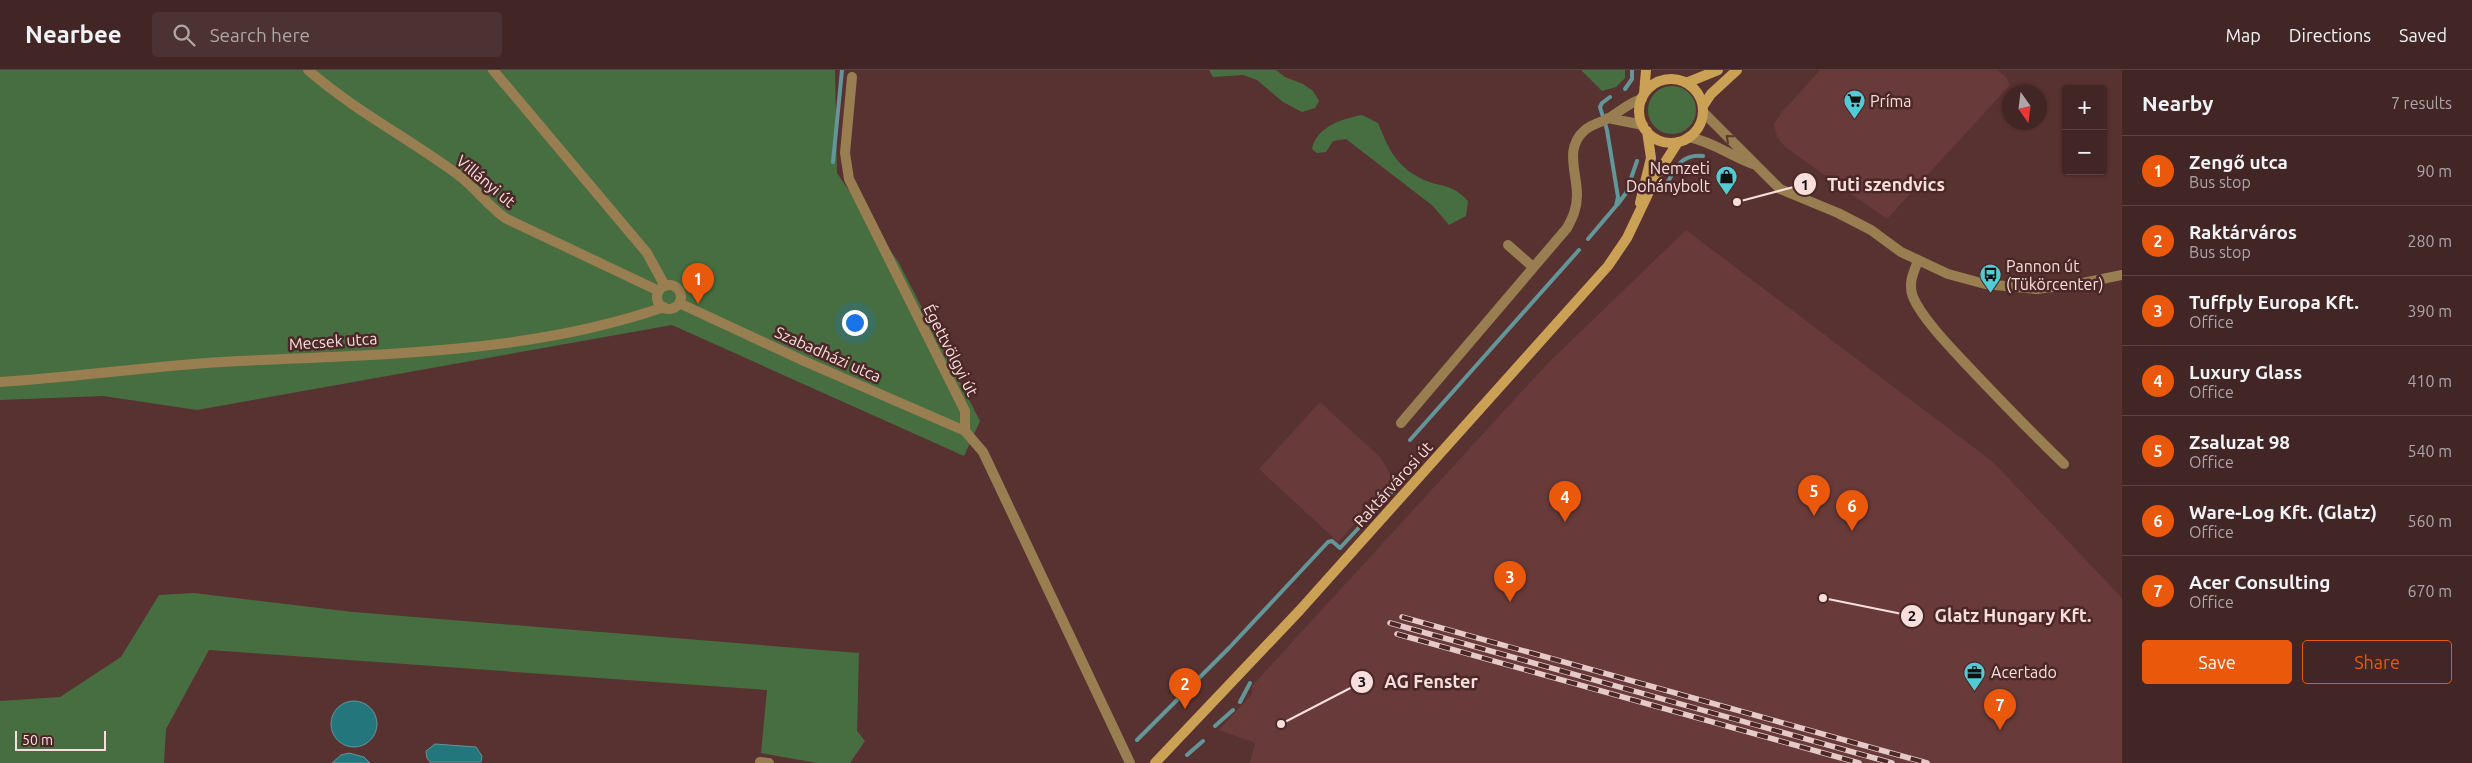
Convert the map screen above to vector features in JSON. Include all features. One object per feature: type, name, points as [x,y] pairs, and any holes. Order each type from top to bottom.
[{"type":"street","name":"Villányi út","points":[[308,70],[339,94],[458,175],[490,207],[505,218],[662,288]]},
{"type":"street","points":[[493,70],[647,253],[662,288]]},
{"type":"street","name":"Raktárvárosi út","points":[[1638,213],[1651,158],[1651,146],[1640,112],[1646,70]]},
{"type":"street","points":[[1666,70],[1675,79],[1686,83],[1697,92],[1703,109],[1716,128],[1747,154],[1754,164],[1780,188],[1825,207],[1871,230],[1901,252],[1918,261],[1972,281],[2025,288],[2078,284],[2122,275]]},
{"type":"street","points":[[1686,83],[1718,70]]},
{"type":"street","points":[[1608,118],[1645,128],[1664,142],[1678,142],[1689,137],[1699,126],[1703,109],[1711,94],[1737,70]]},
{"type":"street","name":"Égettvölgyi út","points":[[852,77],[845,153],[849,180],[965,411],[965,431]]},
{"type":"street","points":[[1401,423],[1566,228],[1576,209],[1576,182],[1572,159],[1576,140],[1594,123],[1608,118],[1629,103],[1643,96],[1658,82],[1675,79]]},
{"type":"street","points":[[1689,137],[1712,143],[1740,159],[1754,164]]},
{"type":"street","name":"Raktárvárosi út","points":[[1156,763],[1300,610],[1608,266],[1626,238],[1661,166],[1678,142]]},
{"type":"street","points":[[1508,245],[1533,267]]},
{"type":"street","points":[[1918,261],[1910,285],[1914,298],[1943,340],[2014,416],[2064,464]]},
{"type":"street","points":[[672,285],[678,289],[681,296],[679,303],[670,309],[664,308],[657,298],[662,288],[672,285]]},
{"type":"street","name":"Szabadházi utca","points":[[679,303],[804,361],[965,431]]},
{"type":"street","name":"Mecsek utca","points":[[0,382],[237,361],[328,358],[473,346],[570,332],[631,319],[664,308]]},
{"type":"street","points":[[965,431],[983,452],[1130,763]]},
{"type":"shaded area","points":[[1820,70],[1998,70],[2006,77],[2010,85],[2002,85],[2002,94],[1887,219],[1785,147],[1777,137],[1774,124],[1782,112]]},
{"type":"shaded area","points":[[1686,230],[1993,462],[2122,598],[2122,763],[1250,763],[1255,743],[1219,730],[1252,694],[1252,686],[1546,365]]},
{"type":"shaded area","points":[[1320,402],[1381,458],[1393,479],[1374,500],[1370,499],[1361,508],[1363,515],[1338,542],[1259,469]]},
{"type":"green space","points":[[0,70],[835,70],[837,173],[899,263],[980,421],[964,456],[672,325],[197,410],[103,396],[0,400]]},
{"type":"green space","points":[[1209,70],[1276,70],[1285,77],[1303,84],[1313,91],[1319,101],[1315,108],[1302,112],[1283,102],[1257,80],[1243,75],[1213,77]]},
{"type":"green space","points":[[1581,70],[1625,70],[1625,78],[1616,87],[1602,91]]},
{"type":"green space","points":[[1672,86],[1681,88],[1689,93],[1694,101],[1696,110],[1694,119],[1689,127],[1681,132],[1672,134],[1663,132],[1655,127],[1650,119],[1648,110],[1650,101],[1655,93],[1663,88]]},
{"type":"green space","points":[[1362,115],[1378,123],[1393,155],[1411,173],[1427,181],[1450,188],[1462,195],[1468,201],[1466,216],[1449,225],[1433,206],[1346,139],[1333,141],[1326,152],[1317,153],[1312,149],[1315,141],[1325,129],[1339,121]]},
{"type":"green space","points":[[194,593],[353,612],[859,653],[857,731],[865,741],[850,763],[817,763],[761,753],[767,690],[209,650],[166,729],[164,763],[0,763],[0,701],[60,697],[121,657],[159,595]]},
{"type":"water","points":[[354,701],[367,705],[373,711],[377,724],[373,737],[367,743],[354,747],[341,743],[335,737],[331,724],[335,711],[341,705]]},
{"type":"water","points":[[435,744],[476,747],[482,756],[481,762],[430,762],[426,751]]},
{"type":"water","points":[[349,753],[364,757],[370,763],[332,763],[341,755]]},
{"type":"waterway","points":[[833,162],[842,70]]},
{"type":"waterway","points":[[1625,89],[1632,79],[1632,70]]},
{"type":"waterway","points":[[1588,239],[1616,206],[1618,197],[1607,130],[1600,107],[1610,97]]},
{"type":"waterway","points":[[1664,189],[1678,165],[1688,158],[1703,156]]},
{"type":"waterway","points":[[1618,204],[1626,193],[1637,161]]},
{"type":"waterway","points":[[1410,440],[1579,250]]},
{"type":"waterway","points":[[1383,502],[1396,487],[1400,476]]},
{"type":"waterway","points":[[1137,740],[1229,648],[1328,542],[1332,541],[1340,548],[1366,520]]},
{"type":"waterway","points":[[1240,702],[1250,683]]},
{"type":"waterway","points":[[1215,726],[1233,710]]},
{"type":"waterway","points":[[1187,755],[1203,741]]},
{"type":"railway","points":[[1402,617],[1927,763]]},
{"type":"railway","points":[[1390,623],[1892,763]]},
{"type":"railway","points":[[1397,634],[1859,763]]},
{"type":"place","name":"Príma","points":[[1854,120]]},
{"type":"place","name":"Nemzeti Dohánybolt","points":[[1726,196]]},
{"type":"place","name":"Tuti szendvics","points":[[1737,202]]},
{"type":"place","name":"Pannon út (Tükörcenter)","points":[[1990,294]]},
{"type":"place","name":"Zengő utca","points":[[698,304]]},
{"type":"place","name":"Zsaluzat 98","points":[[1814,516]]},
{"type":"place","name":"Luxury Glass","points":[[1565,522]]},
{"type":"place","name":"Ware-Log Kft. (Glatz)","points":[[1852,531]]},
{"type":"place","name":"Glatz Hungary Kft.","points":[[1823,598]]},
{"type":"place","name":"Tuffply Europa Kft.","points":[[1510,602]]},
{"type":"place","name":"Acertado","points":[[1975,691]]},
{"type":"place","name":"Raktárváros","points":[[1185,709]]},
{"type":"place","name":"AG Fenster","points":[[1281,724]]},
{"type":"place","name":"Acer Consulting","points":[[2000,730]]}]
